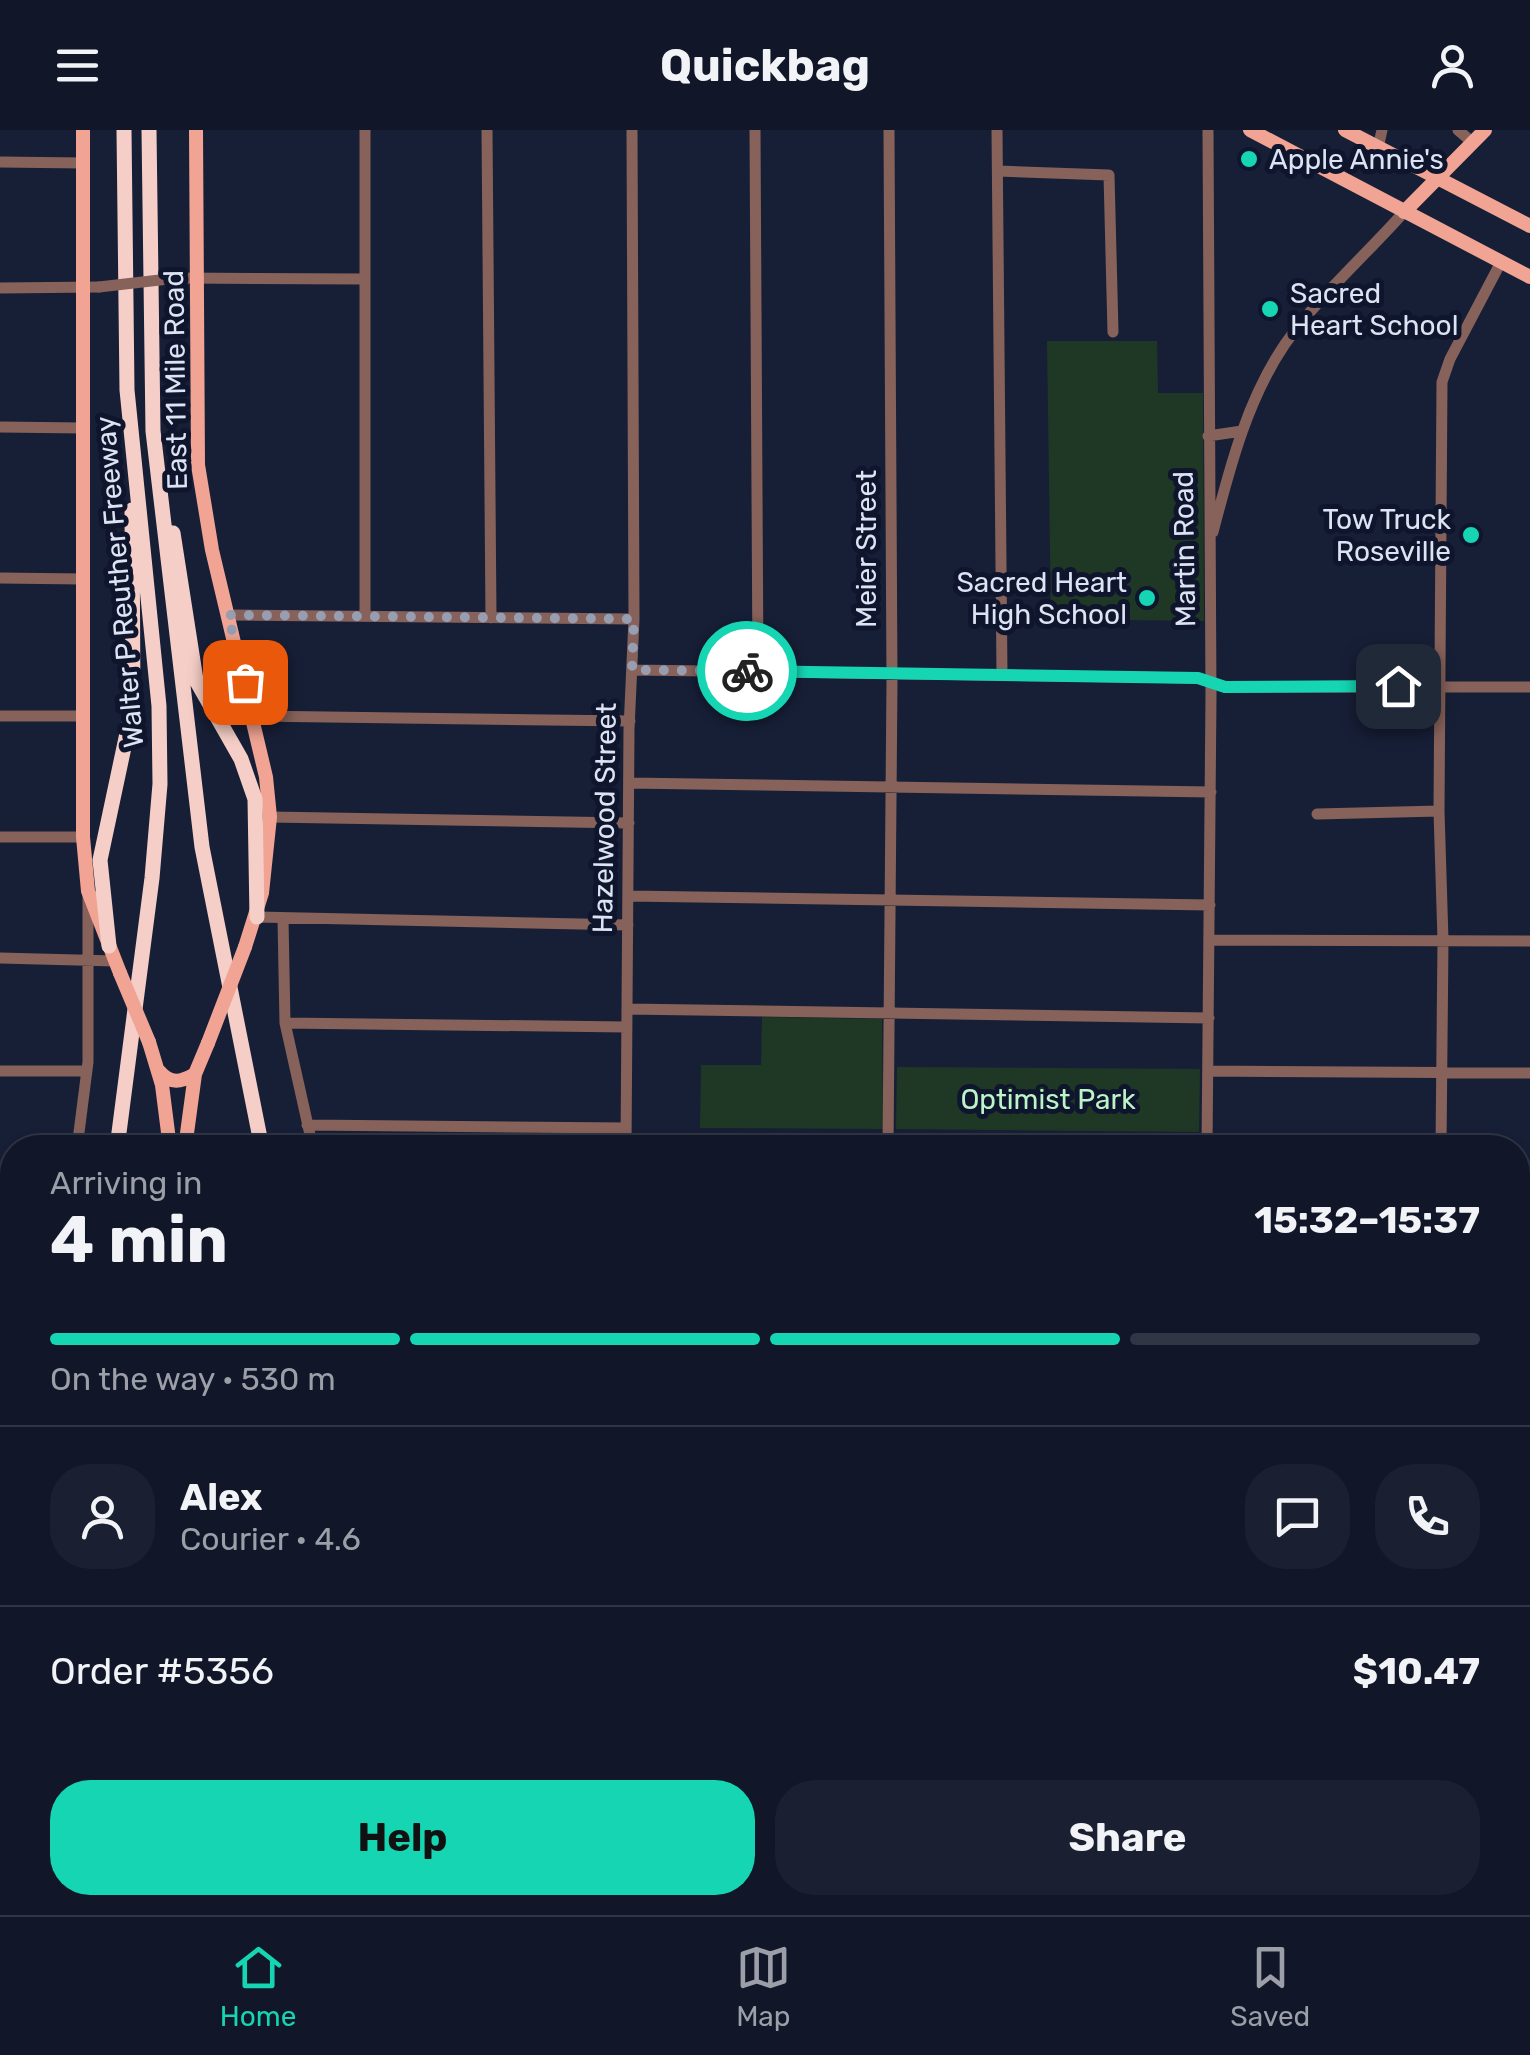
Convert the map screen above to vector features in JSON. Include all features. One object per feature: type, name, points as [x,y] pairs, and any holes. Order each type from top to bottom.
[{"type":"highway","name":"Walter P Reuther Freeway","points":[[119,1135],[160,784],[158,706],[125,346],[124,130]]},
{"type":"highway","name":"Walter P Reuther Freeway","points":[[149,130],[153,432],[202,848],[261,1135]]},
{"type":"highway","points":[[149,328],[158,261],[160,130]]},
{"type":"highway","points":[[115,960],[100,860],[132,705],[130,536],[134,476]]},
{"type":"highway","points":[[159,482],[178,554],[196,680],[242,759],[255,799],[257,917]]},
{"type":"main road","points":[[83,130],[91,288],[84,428],[83,837],[88,891],[149,1042],[166,1103],[169,1135]]},
{"type":"main road","name":"East 11 Mile Road","points":[[187,1135],[195,1074],[257,917],[270,817],[253,716],[212,550],[198,464],[196,130]]},
{"type":"main road","points":[[1345,130],[1530,226]]},
{"type":"main road","points":[[1404,212],[1485,130]]},
{"type":"main road","points":[[1253,131],[1530,278]]},
{"type":"main road","points":[[158,1071],[178,1082],[195,1074]]},
{"type":"street","points":[[366,130],[366,616]]},
{"type":"street","points":[[487,130],[492,618]]},
{"type":"street","name":"Hazelwood Street","points":[[626,1135],[634,619],[632,130]]},
{"type":"street","points":[[755,130],[758,672]]},
{"type":"street","name":"Meier Street","points":[[888,1135],[892,674],[889,130]]},
{"type":"street","points":[[997,130],[1002,675]]},
{"type":"street","name":"Martin Road","points":[[1207,1135],[1211,683],[1208,130]]},
{"type":"street","points":[[1378,148],[1382,130]]},
{"type":"street","points":[[1458,130],[1472,142]]},
{"type":"street","points":[[0,162],[83,163]]},
{"type":"street","points":[[998,171],[1109,175],[1113,332]]},
{"type":"street","points":[[1209,546],[1242,430],[1266,376],[1287,341],[1404,212]]},
{"type":"street","points":[[1441,1135],[1442,382],[1450,358],[1501,262]]},
{"type":"street","points":[[0,288],[91,288],[197,276],[365,279]]},
{"type":"street","points":[[0,427],[84,428]]},
{"type":"street","points":[[1208,436],[1242,430]]},
{"type":"street","points":[[0,578],[84,580]]},
{"type":"street","points":[[228,615],[634,619]]},
{"type":"street","points":[[632,670],[1198,678],[1225,687],[1530,687]]},
{"type":"street","points":[[0,716],[84,716]]},
{"type":"street","points":[[253,716],[630,721]]},
{"type":"street","points":[[629,783],[1210,792]]},
{"type":"street","points":[[1316,814],[1439,811]]},
{"type":"street","points":[[270,817],[629,823]]},
{"type":"street","points":[[0,837],[83,837]]},
{"type":"street","points":[[79,1135],[87,1071],[88,891]]},
{"type":"street","points":[[628,896],[1210,905]]},
{"type":"street","points":[[257,917],[628,925]]},
{"type":"street","points":[[284,919],[285,1024],[310,1135]]},
{"type":"street","points":[[1210,940],[1530,941]]},
{"type":"street","points":[[0,958],[115,960]]},
{"type":"street","points":[[627,1009],[1208,1018]]},
{"type":"street","points":[[285,1024],[627,1027]]},
{"type":"street","points":[[0,1071],[87,1071]]},
{"type":"street","points":[[1208,1071],[1530,1073]]},
{"type":"street","points":[[307,1125],[626,1128]]},
{"type":"green space","points":[[1047,341],[1157,341],[1158,393],[1203,393],[1204,621],[1051,619]]},
{"type":"green space","points":[[762,1017],[882,1019],[883,1129],[700,1128],[701,1065],[761,1065]]},
{"type":"green space","name":"Optimist Park","points":[[897,1067],[1200,1069],[1199,1132],[896,1129]]},
{"type":"way so far","points":[[245,682],[228,615],[634,619],[632,670],[747,671]]},
{"type":"place","name":"Apple Annie's","points":[[1249,159]]},
{"type":"place","name":"Sacred Heart School","points":[[1270,309]]},
{"type":"place","name":"Tow Truck Roseville","points":[[1471,535]]},
{"type":"place","name":"Sacred Heart High School","points":[[1147,598]]},
{"type":"route","points":[[747,671],[1198,678],[1225,687],[1398,686]]}]
